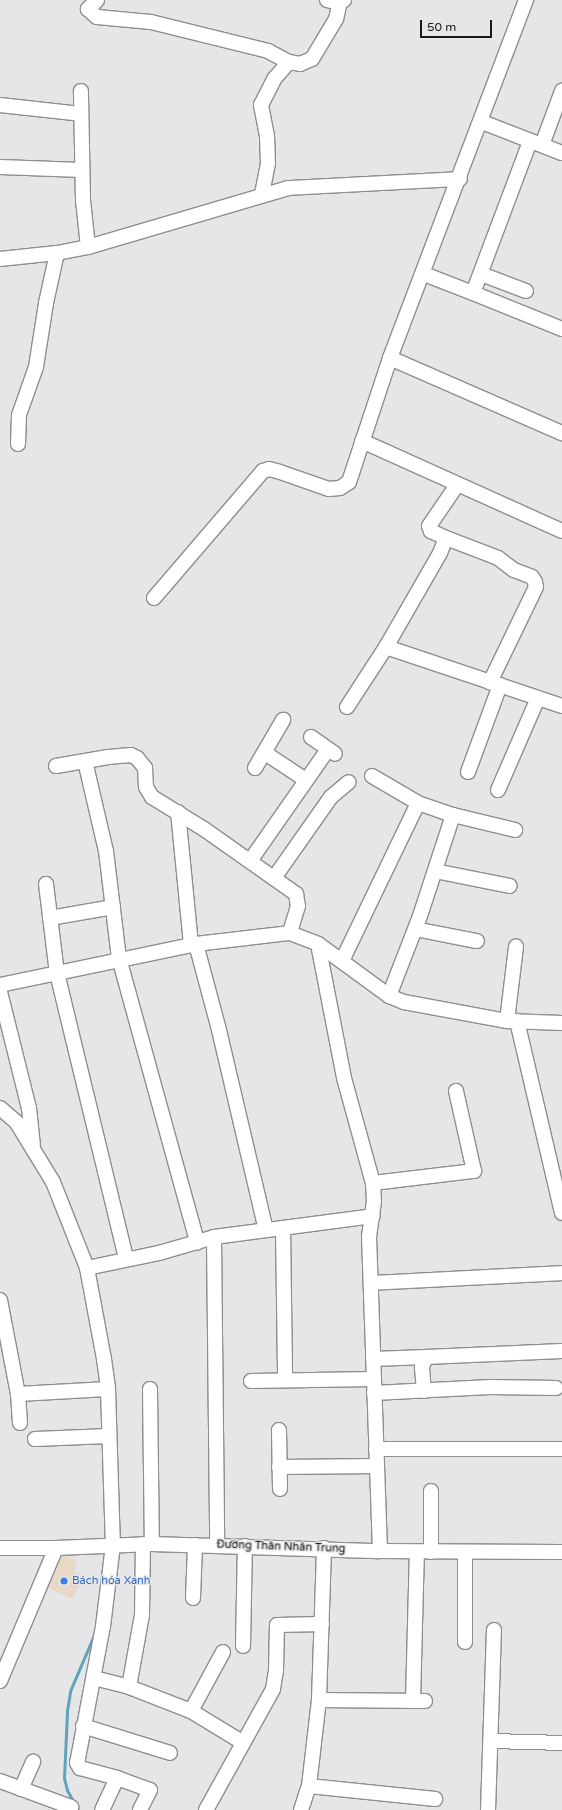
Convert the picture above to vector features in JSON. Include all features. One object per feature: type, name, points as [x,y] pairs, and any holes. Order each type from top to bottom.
[{"type":"street","points":[[97,0],[88,9],[97,17],[151,22],[268,51],[289,62],[300,64],[312,58],[336,19],[337,1]]},
{"type":"street","points":[[154,598],[263,471],[269,469],[329,489],[340,488],[349,482],[390,358],[482,122],[526,0]]},
{"type":"street","points":[[262,194],[268,159],[261,105],[275,78],[289,62]]},
{"type":"street","points":[[81,91],[82,170],[88,247]]},
{"type":"street","points":[[473,293],[536,143],[562,91]]},
{"type":"street","points":[[0,105],[81,114]]},
{"type":"street","points":[[482,122],[562,153]]},
{"type":"street","points":[[0,167],[82,170]]},
{"type":"street","points":[[0,259],[58,253],[88,247],[262,194],[288,188],[460,179]]},
{"type":"street","points":[[18,444],[19,415],[36,366],[47,296],[58,253]]},
{"type":"street","points":[[424,274],[562,329]]},
{"type":"street","points":[[482,274],[526,291]]},
{"type":"street","points":[[390,358],[562,432]]},
{"type":"street","points":[[362,441],[562,531]]},
{"type":"street","points":[[457,484],[429,526],[431,531],[506,562],[514,570],[532,577],[536,587],[495,684],[468,772]]},
{"type":"street","points":[[347,707],[386,647],[446,538]]},
{"type":"street","points":[[386,647],[538,698],[561,703]]},
{"type":"street","points":[[498,790],[538,698]]},
{"type":"street","points":[[255,768],[283,720]]},
{"type":"street","points":[[250,861],[306,780],[332,752],[311,737]]},
{"type":"street","points":[[265,753],[306,780]]},
{"type":"street","points":[[56,766],[108,757],[131,755],[137,758],[145,768],[148,793],[250,861],[296,894],[298,900],[290,933]]},
{"type":"street","points":[[85,762],[106,851],[119,958],[197,1242]]},
{"type":"street","points":[[372,776],[418,802],[453,815],[515,830]]},
{"type":"street","points":[[274,878],[331,797],[348,782]]},
{"type":"street","points":[[342,961],[418,802]]},
{"type":"street","points":[[178,812],[193,945],[219,1030],[266,1230]]},
{"type":"street","points":[[389,996],[415,929],[453,815]]},
{"type":"street","points":[[434,871],[510,886]]},
{"type":"street","points":[[46,884],[57,973],[126,1259]]},
{"type":"street","points":[[50,918],[113,907]]},
{"type":"street","points":[[415,929],[477,941]]},
{"type":"street","points":[[0,985],[119,958],[193,945],[290,933],[318,944],[389,996],[417,1006],[512,1021],[562,1023]]},
{"type":"street","points":[[318,944],[344,1078],[373,1183],[373,1216],[369,1236],[380,1551]]},
{"type":"street","points":[[516,947],[512,1021],[562,1213]]},
{"type":"street","points":[[0,992],[29,1108],[34,1147]]},
{"type":"street","points":[[373,1183],[474,1171],[456,1091]]},
{"type":"street","points":[[0,1109],[17,1123],[34,1147],[53,1182],[87,1268],[108,1389],[113,1545],[94,1678],[83,1726],[78,1766],[150,1790],[140,1810]]},
{"type":"street","points":[[87,1268],[214,1237],[373,1216]]},
{"type":"street","points":[[283,1228],[285,1379]]},
{"type":"street","points":[[214,1237],[217,1545]]},
{"type":"street","points":[[371,1283],[562,1273]]},
{"type":"street","points":[[0,1300],[18,1394],[20,1423]]},
{"type":"street","points":[[373,1359],[562,1351]]},
{"type":"street","points":[[424,1391],[422,1367],[426,1357]]},
{"type":"street","points":[[252,1381],[285,1379],[424,1391],[490,1387],[556,1388]]},
{"type":"street","points":[[18,1394],[108,1389]]},
{"type":"street","points":[[129,1687],[142,1615],[148,1544],[150,1389]]},
{"type":"street","points":[[279,1430],[280,1489]]},
{"type":"street","points":[[35,1439],[109,1436]]},
{"type":"street","points":[[376,1449],[562,1449]]},
{"type":"street","points":[[279,1467],[377,1466]]},
{"type":"street","points":[[431,1491],[431,1552]]},
{"type":"street","name":"Đường Thân Nhân Trung","points":[[0,1548],[56,1548],[148,1544],[324,1548],[417,1552],[562,1552]]},
{"type":"street","points":[[193,1598],[195,1545]]},
{"type":"street","points":[[243,1646],[245,1546]]},
{"type":"street","points":[[0,1681],[56,1548]]},
{"type":"street","points":[[301,1810],[309,1786],[319,1700],[324,1548]]},
{"type":"street","points":[[319,1700],[419,1701],[417,1552]]},
{"type":"street","points":[[465,1642],[466,1552]]},
{"type":"street","points":[[206,1810],[242,1742],[273,1689],[276,1671],[276,1625],[322,1624]]},
{"type":"street","points":[[488,1810],[492,1741],[494,1630]]},
{"type":"street","points":[[191,1711],[223,1652]]},
{"type":"street","points":[[94,1678],[129,1687],[191,1711],[242,1742]]},
{"type":"street","points":[[83,1726],[170,1753]]},
{"type":"street","points":[[492,1741],[562,1743]]},
{"type":"street","points":[[22,1789],[33,1762]]},
{"type":"street","points":[[102,1810],[117,1778]]},
{"type":"street","points":[[0,1781],[71,1806]]},
{"type":"street","points":[[309,1786],[435,1799]]},
{"type":"shaded area","name":"Bách hóa Xanh","points":[[60,1554],[78,1562],[74,1571],[84,1576],[72,1599],[45,1586]]},
{"type":"waterway","points":[[78,1810],[67,1790],[64,1778],[67,1711],[70,1691],[94,1635]]},
{"type":"place","name":"Bách hóa Xanh","points":[[64,1581]]}]
